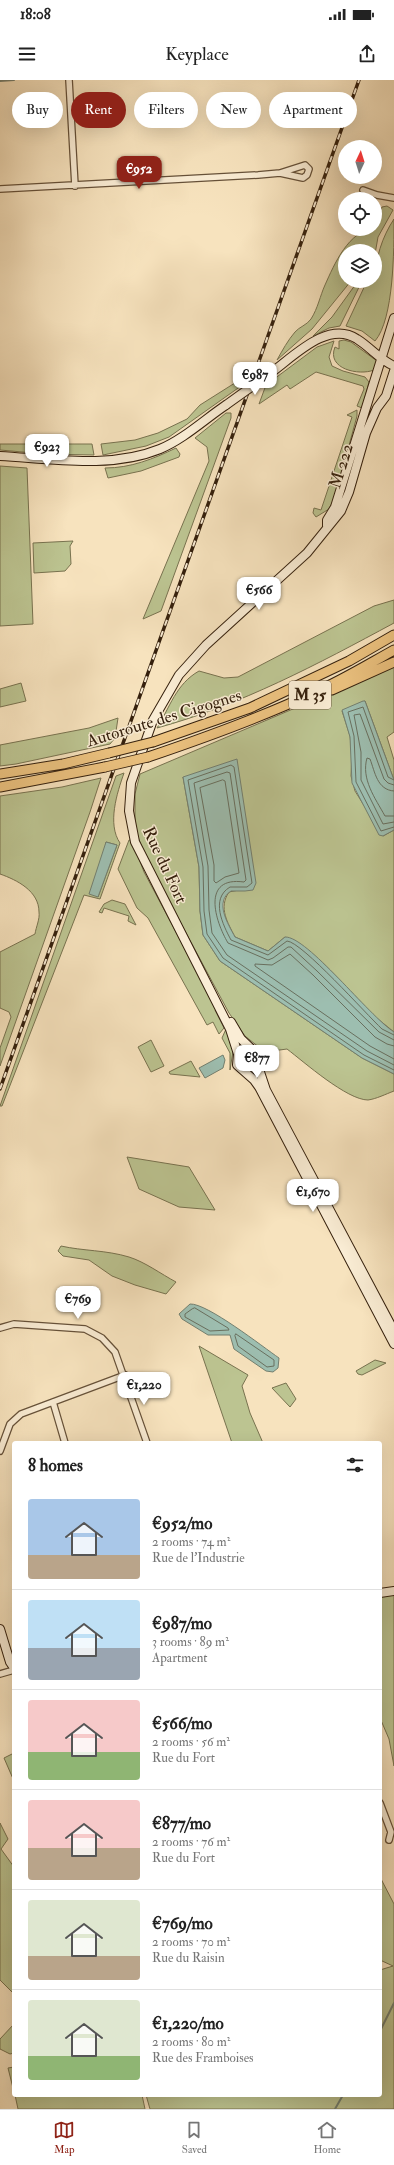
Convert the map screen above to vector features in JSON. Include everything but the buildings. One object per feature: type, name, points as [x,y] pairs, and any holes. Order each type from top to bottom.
[{"type":"highway","name":"Autoroute des Cigognes","points":[[0,774],[63,764],[153,742],[250,708],[349,661],[394,635]]},
{"type":"highway","name":"Autoroute des Cigognes","points":[[0,787],[105,768],[148,757],[222,732],[315,693],[394,650]]},
{"type":"highway","points":[[222,732],[242,730],[394,662]]},
{"type":"main road","points":[[382,358],[394,318]]},
{"type":"main road","points":[[0,456],[99,461],[129,458],[160,448],[222,407],[318,339],[342,333],[356,338],[394,366]]},
{"type":"main road","name":"M 222","points":[[327,528],[328,520],[335,507],[382,358]]},
{"type":"main road","name":"M 222","points":[[327,528],[341,511],[366,433],[377,408],[386,396],[394,371]]},
{"type":"main road","name":"Rue du Fort","points":[[327,528],[294,566],[206,645],[178,675],[153,720],[131,783],[129,811],[135,842],[230,1029],[238,1054],[237,1065],[246,1072],[259,1087],[394,1344]]},
{"type":"main road","name":"Rue du Fort","points":[[210,990],[241,1039],[259,1056],[258,1066],[266,1090],[394,1331]]},
{"type":"main road","points":[[238,1054],[243,1049],[251,1048]]},
{"type":"main road","points":[[246,1072],[253,1070],[258,1066]]},
{"type":"main road","points":[[382,1593],[394,1590]]},
{"type":"main road","points":[[0,1629],[12,1666]]},
{"type":"street","points":[[69,80],[75,186]]},
{"type":"street","points":[[0,189],[75,186],[280,173]]},
{"type":"street","points":[[363,190],[377,195],[394,198]]},
{"type":"street","points":[[0,1328],[14,1324],[85,1329],[102,1338],[115,1352],[125,1375],[147,1441]]},
{"type":"street","points":[[0,1451],[10,1424],[22,1414],[125,1375]]},
{"type":"street","points":[[53,1402],[64,1441]]},
{"type":"street","points":[[0,1674],[12,1670]]},
{"type":"street","points":[[382,1808],[391,1832],[389,1840]]},
{"type":"green space","points":[[387,206],[393,210],[382,230],[382,207]]},
{"type":"green space","points":[[394,219],[392,283],[386,317],[381,331],[375,341],[362,331],[346,326],[364,288],[382,288],[382,244]]},
{"type":"green space","points":[[356,236],[379,236],[377,244],[348,244]]},
{"type":"green space","points":[[338,258],[338,288],[345,288],[312,329],[277,360],[295,332],[311,319]]},
{"type":"green space","points":[[353,288],[359,288],[340,326],[329,328],[313,336],[332,317]]},
{"type":"green space","points":[[344,340],[351,342],[377,361],[374,370],[360,372],[339,366],[333,355],[335,347],[339,349],[339,341]]},
{"type":"green space","points":[[334,341],[329,357],[332,366],[343,371],[365,377],[369,382],[362,408],[357,406],[364,389],[363,386],[316,372],[290,389],[287,385],[259,404],[266,385],[317,347]]},
{"type":"green space","points":[[238,381],[241,386],[169,437],[146,446],[103,455],[101,444],[135,440],[158,433],[187,419],[200,405]]},
{"type":"green space","points":[[357,410],[357,416],[335,497],[329,509],[316,517],[313,513],[314,508],[321,510],[352,417],[347,415]]},
{"type":"green space","points":[[226,413],[231,413],[231,418],[161,611],[143,619],[209,461],[207,447],[195,438]]},
{"type":"green space","points":[[0,444],[92,444],[94,455],[45,454],[0,450]]},
{"type":"green space","points":[[176,448],[180,454],[179,457],[141,471],[108,478],[105,468],[133,465]]},
{"type":"green space","points":[[0,466],[27,468],[33,624],[0,626]]},
{"type":"green space","points":[[73,541],[70,546],[71,564],[65,571],[34,573],[33,543]]},
{"type":"green space","points":[[394,600],[394,623],[308,668],[249,695],[219,708],[157,728],[179,689],[191,676],[199,671],[224,678],[238,677],[374,606]]},
{"type":"green space","points":[[394,666],[394,732],[387,737],[394,760],[394,780],[365,701],[342,711],[350,736],[352,753],[351,776],[355,791],[383,836],[394,830],[394,1032],[373,1015],[324,964],[285,937],[268,951],[235,937],[225,915],[224,904],[229,892],[239,890],[183,777],[199,867],[200,911],[203,935],[220,961],[362,1058],[394,1074],[394,1091],[378,1098],[368,1100],[349,1094],[326,1079],[287,1049],[265,1052],[245,1036],[229,1013],[149,864],[135,826],[135,794],[140,774]]},
{"type":"green space","points":[[21,683],[26,701],[0,707],[0,689]]},
{"type":"green space","points":[[118,718],[115,738],[110,744],[0,766],[0,745],[89,728]]},
{"type":"green space","points":[[124,773],[114,808],[114,827],[120,843],[100,899],[84,895],[2,1106],[0,1106],[116,776]],"holes":[[[106,842],[117,845],[98,897]]]},
{"type":"green space","points":[[101,778],[0,1066],[0,1048],[11,1017],[9,1012],[0,1008],[0,952],[35,934],[39,915],[38,905],[31,892],[20,883],[0,874],[0,796],[62,787]]},
{"type":"green space","points":[[129,840],[132,840],[144,872],[217,1009],[215,1010],[224,1028],[219,1034],[213,1022],[207,1025],[148,918],[137,908],[118,869]]},
{"type":"green space","points":[[112,900],[125,904],[136,925],[128,921],[129,916],[104,908],[102,913],[99,912],[104,904]]},
{"type":"green space","points":[[226,1029],[234,1045],[230,1070],[230,1053],[222,1038]]},
{"type":"green space","points":[[151,1040],[164,1066],[151,1072],[138,1047]]},
{"type":"green space","points":[[191,1061],[200,1077],[170,1074],[169,1072]]},
{"type":"green space","points":[[127,1157],[189,1167],[215,1210],[179,1207],[139,1189]]},
{"type":"green space","points":[[61,1246],[112,1253],[129,1257],[147,1265],[176,1282],[166,1294],[135,1285],[112,1276],[89,1260],[63,1256],[58,1251]]},
{"type":"green space","points":[[199,1346],[248,1375],[242,1386],[250,1413],[262,1441],[231,1441]]},
{"type":"green space","points":[[375,1360],[386,1363],[362,1375],[358,1374],[356,1371]]},
{"type":"green space","points":[[286,1383],[296,1399],[290,1407],[272,1388]]},
{"type":"green space","points":[[394,1594],[394,1766],[389,1739],[382,1723],[382,1596]]},
{"type":"green space","points":[[12,1754],[12,1776],[4,1758]]},
{"type":"green space","points":[[0,1823],[8,1839],[1,1849],[12,1864],[12,1992],[0,1980]]},
{"type":"green space","points":[[382,1881],[394,1904],[394,2109],[150,2109],[147,2097],[382,2097],[382,1969],[393,1966],[382,1961]]},
{"type":"green space","points":[[12,2026],[12,2054],[0,2049],[0,2039]]},
{"type":"green space","points":[[12,2067],[12,2084],[8,2068]]},
{"type":"green space","points":[[15,2097],[142,2097],[145,2109],[18,2109]]},
{"type":"water","points":[[365,701],[394,780],[394,830],[383,836],[379,835],[352,783],[350,737],[342,710]]},
{"type":"water","points":[[237,759],[256,883],[253,890],[231,891],[226,896],[223,901],[223,907],[226,920],[235,937],[268,951],[285,937],[295,940],[323,962],[383,1023],[394,1032],[394,1074],[362,1058],[220,961],[203,935],[200,911],[199,867],[183,777]]},
{"type":"water","points":[[106,842],[117,845],[98,897],[89,894]]},
{"type":"water","points":[[223,1055],[225,1060],[223,1068],[205,1078],[199,1068]]},
{"type":"water","points":[[190,1304],[209,1310],[279,1358],[278,1368],[273,1372],[266,1371],[234,1349],[230,1335],[208,1335],[182,1319],[179,1314]]},
{"type":"waterway","points":[[0,81],[14,80]]},
{"type":"waterway","points":[[382,2027],[394,2003]]},
{"type":"waterway","points":[[335,2109],[342,2097]]},
{"type":"railway","points":[[0,1089],[359,80]]}]
